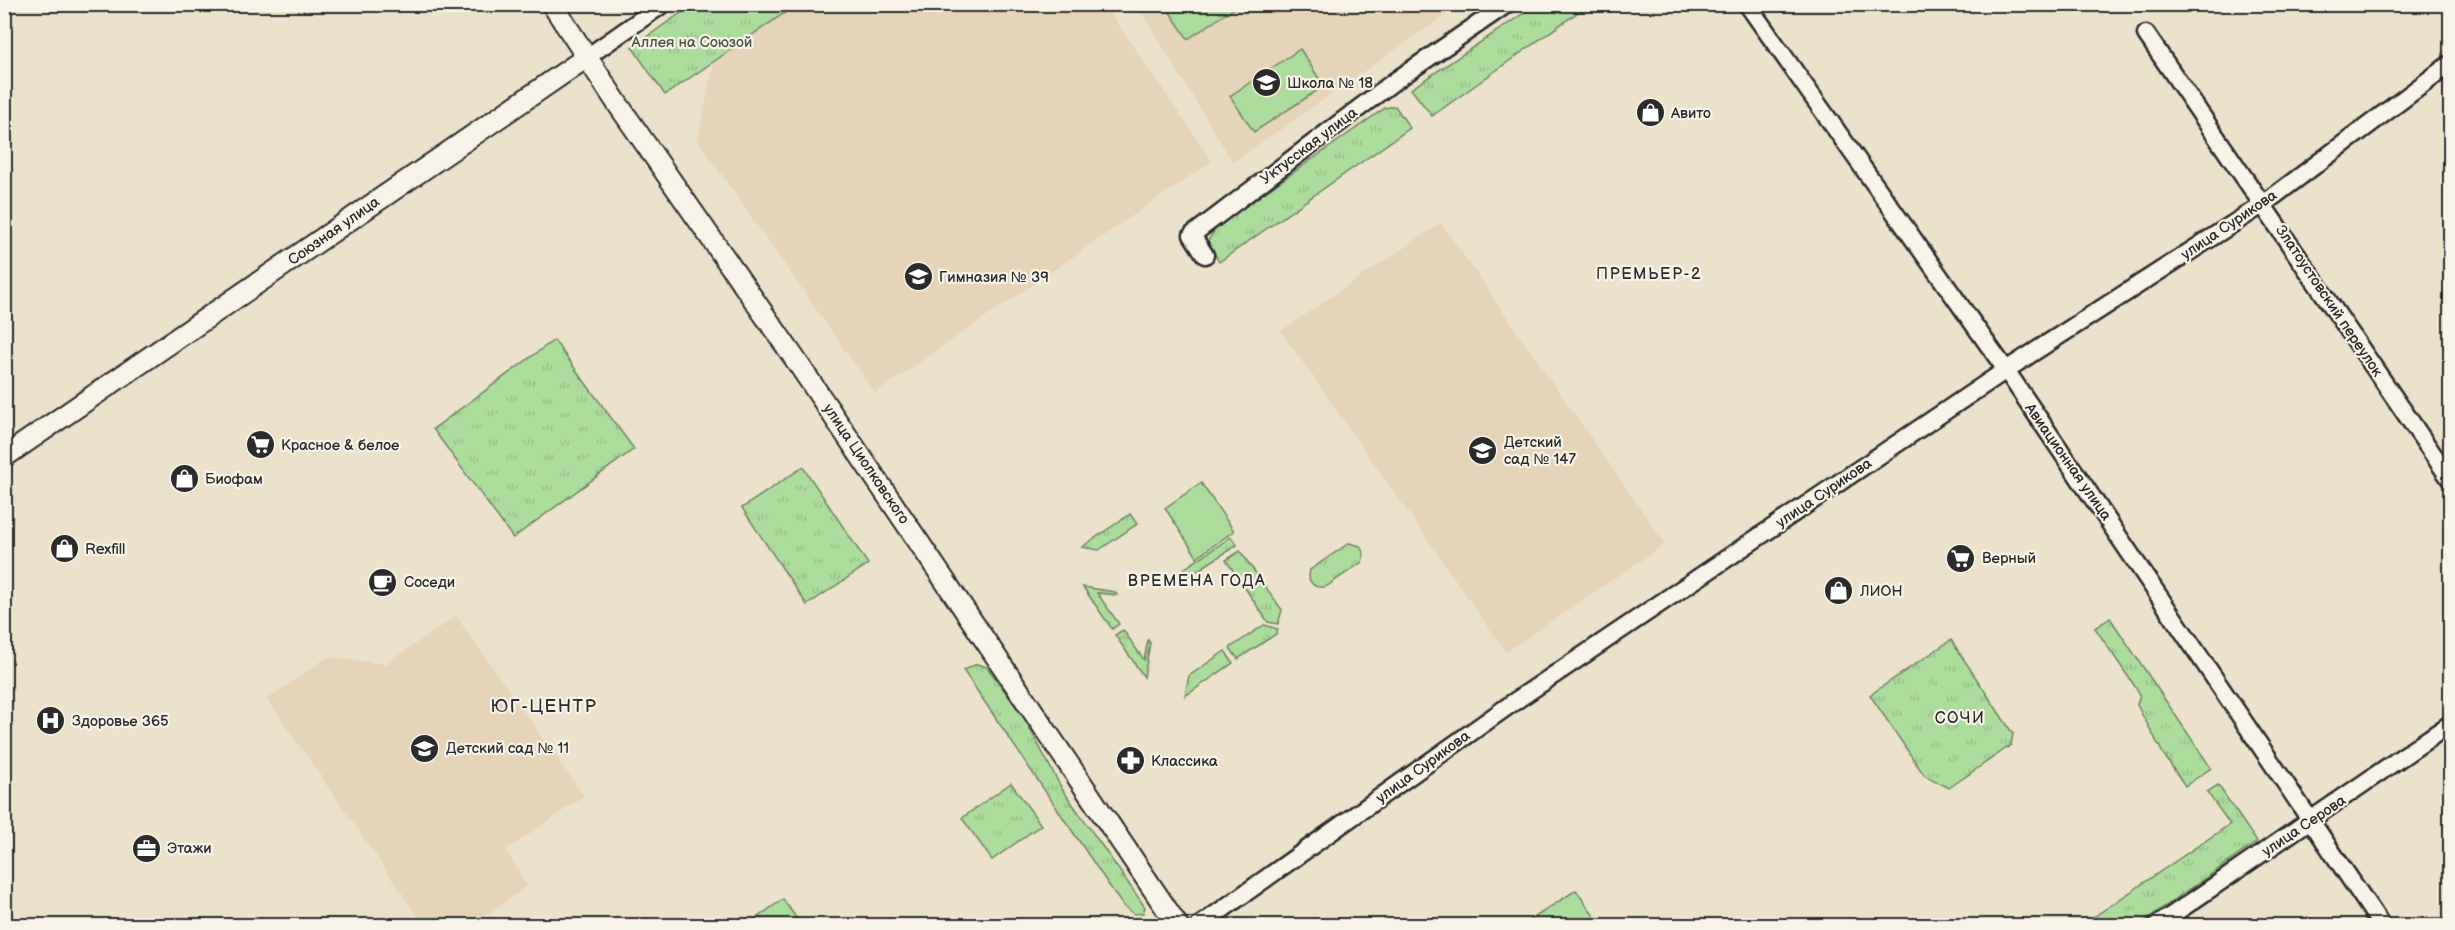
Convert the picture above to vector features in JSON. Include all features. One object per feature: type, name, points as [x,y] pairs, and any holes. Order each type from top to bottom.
[{"type":"street","name":"улица Циолковского","points":[[552,4],[1178,926]]},
{"type":"street","name":"Союзная улица","points":[[4,457],[663,4]]},
{"type":"street","name":"Уктусская улица","points":[[1205,255],[1192,235],[1392,83],[1507,4]]},
{"type":"street","name":"Авиационная улица","points":[[1747,4],[2006,370],[2382,926]]},
{"type":"street","name":"Златоустовский переулок","points":[[2146,34],[2451,479]]},
{"type":"street","name":"улица Сурикова","points":[[1199,926],[1520,698],[2006,370],[2262,205],[2451,64]]},
{"type":"street","name":"улица Серова","points":[[2156,926],[2451,724]]},
{"type":"shaded area","name":"Гимназия № 39","points":[[1104,4],[1212,161],[875,393],[698,141],[714,62],[796,5]]},
{"type":"shaded area","name":"Школа № 18","points":[[1137,5],[1460,5],[1233,162]]},
{"type":"shaded area","name":"Детский сад № 147","points":[[1441,223],[1665,544],[1506,652],[1281,331]]},
{"type":"shaded area","name":"Детский сад № 11","points":[[456,616],[584,796],[506,850],[527,886],[472,925],[424,925],[267,699],[328,657],[386,664]]},
{"type":"green space","name":"Аллея на Союзой","points":[[694,4],[796,5],[665,95],[632,47]]},
{"type":"green space","points":[[1165,5],[1239,5],[1188,39]]},
{"type":"green space","points":[[1536,5],[1588,5],[1432,116],[1411,89]]},
{"type":"green space","points":[[1300,49],[1324,86],[1254,132],[1230,96]]},
{"type":"green space","points":[[1395,106],[1410,128],[1219,262],[1208,241],[1216,227],[1385,108]]},
{"type":"green space","points":[[554,340],[634,449],[513,538],[433,429]]},
{"type":"green space","points":[[803,467],[868,564],[807,605],[742,508]]},
{"type":"green space","points":[[1201,483],[1234,531],[1197,557],[1165,508]]},
{"type":"green space","points":[[1130,514],[1137,524],[1099,550],[1082,547]]},
{"type":"green space","points":[[1231,537],[1237,545],[1183,580],[1178,573]]},
{"type":"green space","points":[[1349,543],[1360,546],[1364,554],[1362,562],[1327,586],[1319,587],[1313,584],[1309,579],[1310,570]]},
{"type":"green space","points":[[1240,551],[1282,610],[1278,624],[1268,622],[1226,560]]},
{"type":"green space","points":[[1083,587],[1115,592],[1117,595],[1097,593],[1119,624],[1112,629]]},
{"type":"green space","points":[[2110,618],[2211,768],[2185,786],[2164,755],[2137,705],[2140,694],[2095,628]]},
{"type":"green space","points":[[1264,625],[1278,629],[1276,634],[1238,659],[1230,648]]},
{"type":"green space","points":[[1123,630],[1144,660],[1148,640],[1150,643],[1144,677],[1115,635]]},
{"type":"green space","points":[[1951,640],[2013,734],[2011,745],[1949,788],[1924,775],[1870,695]]},
{"type":"green space","points":[[1225,651],[1233,663],[1185,696],[1189,676]]},
{"type":"green space","points":[[977,664],[987,667],[1023,716],[1062,789],[1145,907],[1143,913],[1134,914],[1123,906],[963,670]]},
{"type":"green space","points":[[1011,783],[1041,825],[992,860],[962,818]]},
{"type":"green space","points":[[2218,785],[2257,842],[2138,925],[2082,925],[2230,824],[2207,792]]},
{"type":"green space","points":[[1576,890],[1600,925],[1523,925]]},
{"type":"green space","points":[[783,899],[801,925],[747,925]]},
{"type":"place","name":"Школа № 18","points":[[1266,83]]},
{"type":"place","name":"Авито","points":[[1650,113]]},
{"type":"place","name":"Гимназия № 39","points":[[918,277]]},
{"type":"place","name":"Красное & белое","points":[[260,445]]},
{"type":"place","name":"Детский сад № 147","points":[[1483,451]]},
{"type":"place","name":"Биофам","points":[[184,479]]},
{"type":"place","name":"Rexfill","points":[[64,549]]},
{"type":"place","name":"Верный","points":[[1961,558]]},
{"type":"place","name":"Соседи","points":[[383,582]]},
{"type":"place","name":"ЛИОН","points":[[1839,591]]},
{"type":"place","name":"Здоровье 365","points":[[51,721]]},
{"type":"place","name":"Детский сад № 11","points":[[425,748]]},
{"type":"place","name":"Классика","points":[[1130,761]]},
{"type":"place","name":"Этажи","points":[[146,848]]},
{"type":"district","name":"ПРЕМЬЕР-2","points":[[1649,274]]},
{"type":"district","name":"ВРЕМЕНА ГОДА","points":[[1197,581]]},
{"type":"district","name":"ЮГ-ЦЕНТР","points":[[544,706]]},
{"type":"district","name":"СОЧИ","points":[[1960,718]]}]
